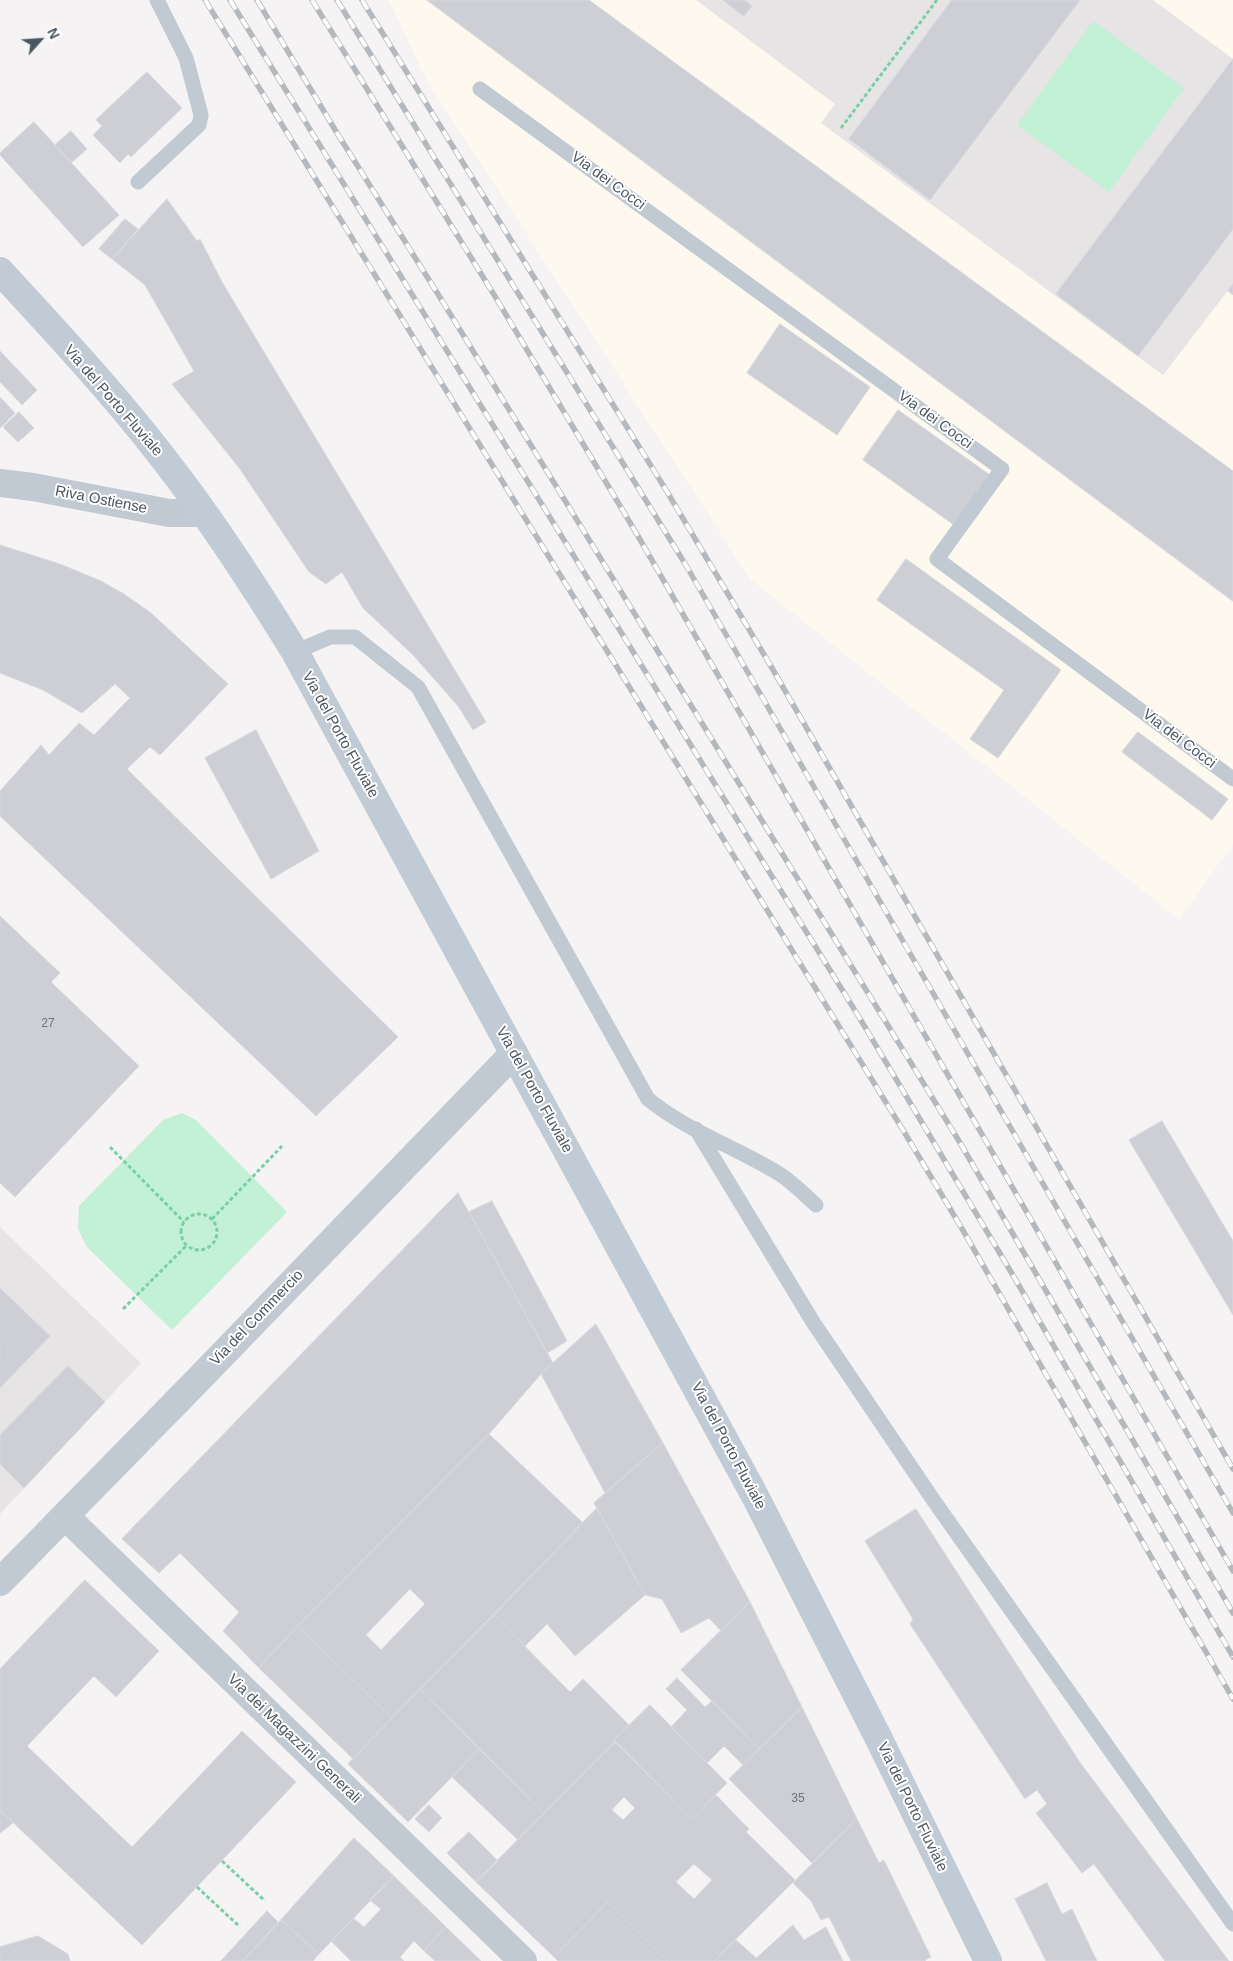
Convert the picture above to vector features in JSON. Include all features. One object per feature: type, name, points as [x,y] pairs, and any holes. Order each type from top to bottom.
[{"type":"main road","name":"Via del Porto Fluviale","points":[[0,271],[128,415],[168,464],[245,572],[294,652],[755,1496],[877,1735],[988,1961]]},
{"type":"street","name":"Riva Ostiense","points":[[0,483],[33,487],[169,513],[203,513]]},
{"type":"street","name":"Via del Commercio","points":[[0,1582],[514,1052]]},
{"type":"street","name":"Via dei Magazzini Generali","points":[[65,1516],[523,1961]]},
{"type":"lane","points":[[138,182],[199,125],[201,115],[186,58],[157,0]]},
{"type":"lane","name":"Via dei Cocci","points":[[480,89],[1002,469],[937,558],[1233,779]]},
{"type":"lane","points":[[294,652],[330,637],[355,637],[418,687],[648,1099],[664,1112],[783,1177],[816,1205]]},
{"type":"lane","points":[[696,1129],[813,1322],[934,1501],[1233,1924]]},
{"type":"path","points":[[842,128],[937,0]]},
{"type":"path","points":[[212,1219],[282,1146]]},
{"type":"path","points":[[110,1147],[184,1222]]},
{"type":"path","points":[[202,1214],[212,1219],[217,1229],[216,1241],[208,1249],[196,1251],[186,1246],[181,1235],[184,1222],[190,1216],[202,1214]]},
{"type":"path","points":[[122,1309],[186,1246]]},
{"type":"path","points":[[222,1860],[265,1901]]},
{"type":"path","points":[[197,1887],[240,1927]]},
{"type":"shaded area","points":[[389,0],[1233,0],[1233,844],[1179,919],[751,580],[426,79]]},
{"type":"shaded area","points":[[696,0],[1153,0],[1233,59],[1233,284],[1163,375],[821,123],[835,104]]},
{"type":"shaded area","points":[[0,1227],[141,1363],[0,1514]]},
{"type":"green space","points":[[1093,21],[1184,88],[1109,192],[1017,125]]},
{"type":"green space","points":[[182,1113],[196,1120],[287,1212],[172,1330],[87,1247],[78,1229],[79,1206],[163,1120]]},
{"type":"building","points":[[427,0],[589,0],[1233,471],[1233,601]]},
{"type":"building","points":[[723,0],[744,0],[752,6],[744,16]]},
{"type":"building","points":[[952,0],[1080,0],[930,200],[849,139]]},
{"type":"building","points":[[1233,59],[1233,229],[1138,356],[1056,294]]},
{"type":"building","points":[[147,72],[182,108],[131,157],[128,154],[120,163],[93,135],[102,126],[96,120]]},
{"type":"building","points":[[34,122],[119,215],[83,247],[0,155]]},
{"type":"building","points":[[71,131],[87,149],[71,163],[55,145]]},
{"type":"building","points":[[167,199],[197,241],[200,239],[222,282],[486,722],[473,730],[458,706],[413,655],[363,608],[342,572],[326,584],[309,572],[240,469],[172,384],[194,371],[145,285],[112,259]]},
{"type":"building","points":[[125,219],[138,229],[112,259],[99,249]]},
{"type":"building","points":[[1233,284],[1233,295],[1228,291]]},
{"type":"building","points":[[780,324],[870,387],[837,435],[747,373]]},
{"type":"building","points":[[0,351],[37,390],[22,405],[0,382]]},
{"type":"building","points":[[0,397],[15,413],[0,428]]},
{"type":"building","points":[[898,410],[990,475],[954,525],[863,460]]},
{"type":"building","points":[[19,412],[34,428],[18,442],[3,427]]},
{"type":"building","points":[[0,545],[60,564],[101,581],[124,594],[151,613],[228,684],[160,755],[150,747],[127,769],[398,1037],[316,1116],[0,816],[0,791],[41,745],[49,755],[79,723],[94,735],[130,698],[115,684],[82,713],[43,690],[0,673]]},
{"type":"building","points":[[906,559],[1061,670],[998,758],[970,739],[1004,690],[877,600]]},
{"type":"building","points":[[256,730],[319,851],[271,879],[205,758]]},
{"type":"building","points":[[1138,732],[1228,799],[1212,820],[1122,752]]},
{"type":"building","points":[[0,916],[60,973],[51,982],[139,1066],[15,1197],[0,1183]]},
{"type":"building","points":[[1162,1121],[1233,1241],[1233,1315],[1129,1140]]},
{"type":"building","points":[[458,1193],[553,1363],[541,1374],[489,1434],[298,1626],[259,1668],[223,1631],[239,1612],[180,1553],[159,1573],[122,1539]]},
{"type":"building","points":[[492,1201],[567,1341],[547,1353],[469,1212]]},
{"type":"building","points":[[0,1288],[50,1336],[0,1388]]},
{"type":"building","points":[[596,1324],[663,1443],[605,1493],[541,1374]]},
{"type":"building","points":[[68,1366],[105,1402],[24,1488],[0,1464],[0,1435]]},
{"type":"building","points":[[489,1434],[583,1523],[392,1718],[298,1626]],"holes":[[[410,1589],[425,1604],[381,1650],[366,1635]]]},
{"type":"building","points":[[663,1443],[750,1602],[721,1631],[709,1618],[681,1633],[662,1599],[645,1595],[594,1503]]},
{"type":"building","points":[[597,1508],[645,1595],[575,1656],[547,1624],[525,1646],[494,1615]]},
{"type":"building","points":[[916,1509],[1081,1764],[1229,1961],[1165,1961],[1094,1864],[1082,1873],[1036,1813],[1047,1804],[1037,1790],[1025,1799],[910,1624],[913,1619],[865,1541]]},
{"type":"building","points":[[85,1580],[159,1651],[116,1697],[94,1676],[27,1746],[132,1847],[242,1731],[296,1782],[142,1945],[0,1810],[0,1669]]},
{"type":"building","points":[[750,1602],[802,1707],[759,1749],[681,1670]]},
{"type":"building","points":[[494,1615],[570,1692],[583,1679],[629,1725],[614,1740],[615,1742],[544,1813],[420,1689]]},
{"type":"building","points":[[298,1626],[392,1718],[353,1759],[259,1668]]},
{"type":"building","points":[[677,1678],[705,1707],[712,1701],[759,1749],[743,1765],[724,1746],[707,1763],[671,1727],[687,1710],[666,1689]]},
{"type":"building","points":[[420,1689],[479,1749],[408,1822],[348,1764]]},
{"type":"building","points":[[650,1705],[727,1783],[692,1819],[614,1740]]},
{"type":"building","points":[[802,1707],[857,1819],[812,1863],[729,1779]]},
{"type":"building","points":[[615,1742],[692,1819],[716,1795],[749,1829],[746,1832],[795,1880],[714,1961],[667,1961],[608,1902],[554,1957],[476,1882]],"holes":[[[624,1797],[635,1808],[623,1820],[612,1810]],[[694,1864],[712,1880],[694,1899],[676,1882]]]},
{"type":"building","points":[[479,1749],[544,1813],[518,1840],[452,1777]]},
{"type":"building","points":[[429,1805],[442,1818],[429,1832],[415,1819]]},
{"type":"building","points":[[0,1810],[13,1823],[0,1833]]},
{"type":"building","points":[[857,1819],[879,1863],[884,1860],[931,1957],[926,1961],[851,1961],[829,1917],[821,1920],[811,1901],[793,1883]]},
{"type":"building","points":[[469,1832],[498,1861],[476,1882],[447,1853]]},
{"type":"building","points":[[354,1838],[394,1876],[319,1954],[281,1920]]},
{"type":"building","points":[[394,1876],[446,1927],[424,1951],[414,1941],[400,1957],[404,1961],[351,1961],[331,1941],[353,1918],[364,1927],[381,1909],[370,1900]]},
{"type":"building","points":[[1047,1883],[1062,1914],[1072,1909],[1097,1961],[1046,1961],[1015,1899]]},
{"type":"building","points":[[608,1902],[667,1961],[558,1961],[554,1957]]},
{"type":"building","points":[[267,1911],[278,1922],[243,1961],[221,1961]]},
{"type":"building","points":[[281,1920],[319,1954],[313,1961],[243,1961]]},
{"type":"building","points":[[793,1925],[804,1940],[826,1927],[843,1961],[714,1961],[736,1940],[756,1958]]},
{"type":"building","points":[[446,1927],[481,1961],[435,1961],[424,1951]]},
{"type":"building","points":[[38,1936],[68,1954],[70,1961],[0,1961],[0,1947]]},
{"type":"railway","points":[[205,0],[903,1130],[961,1227],[1233,1699]]},
{"type":"railway","points":[[230,0],[859,1017],[1014,1277],[1233,1657]]},
{"type":"railway","points":[[257,0],[337,133],[959,1141],[1233,1613]]},
{"type":"railway","points":[[312,0],[496,298],[638,536],[1233,1571]]},
{"type":"railway","points":[[337,0],[687,567],[1233,1513]]},
{"type":"railway","points":[[362,0],[666,490],[772,668],[1233,1469]]}]
